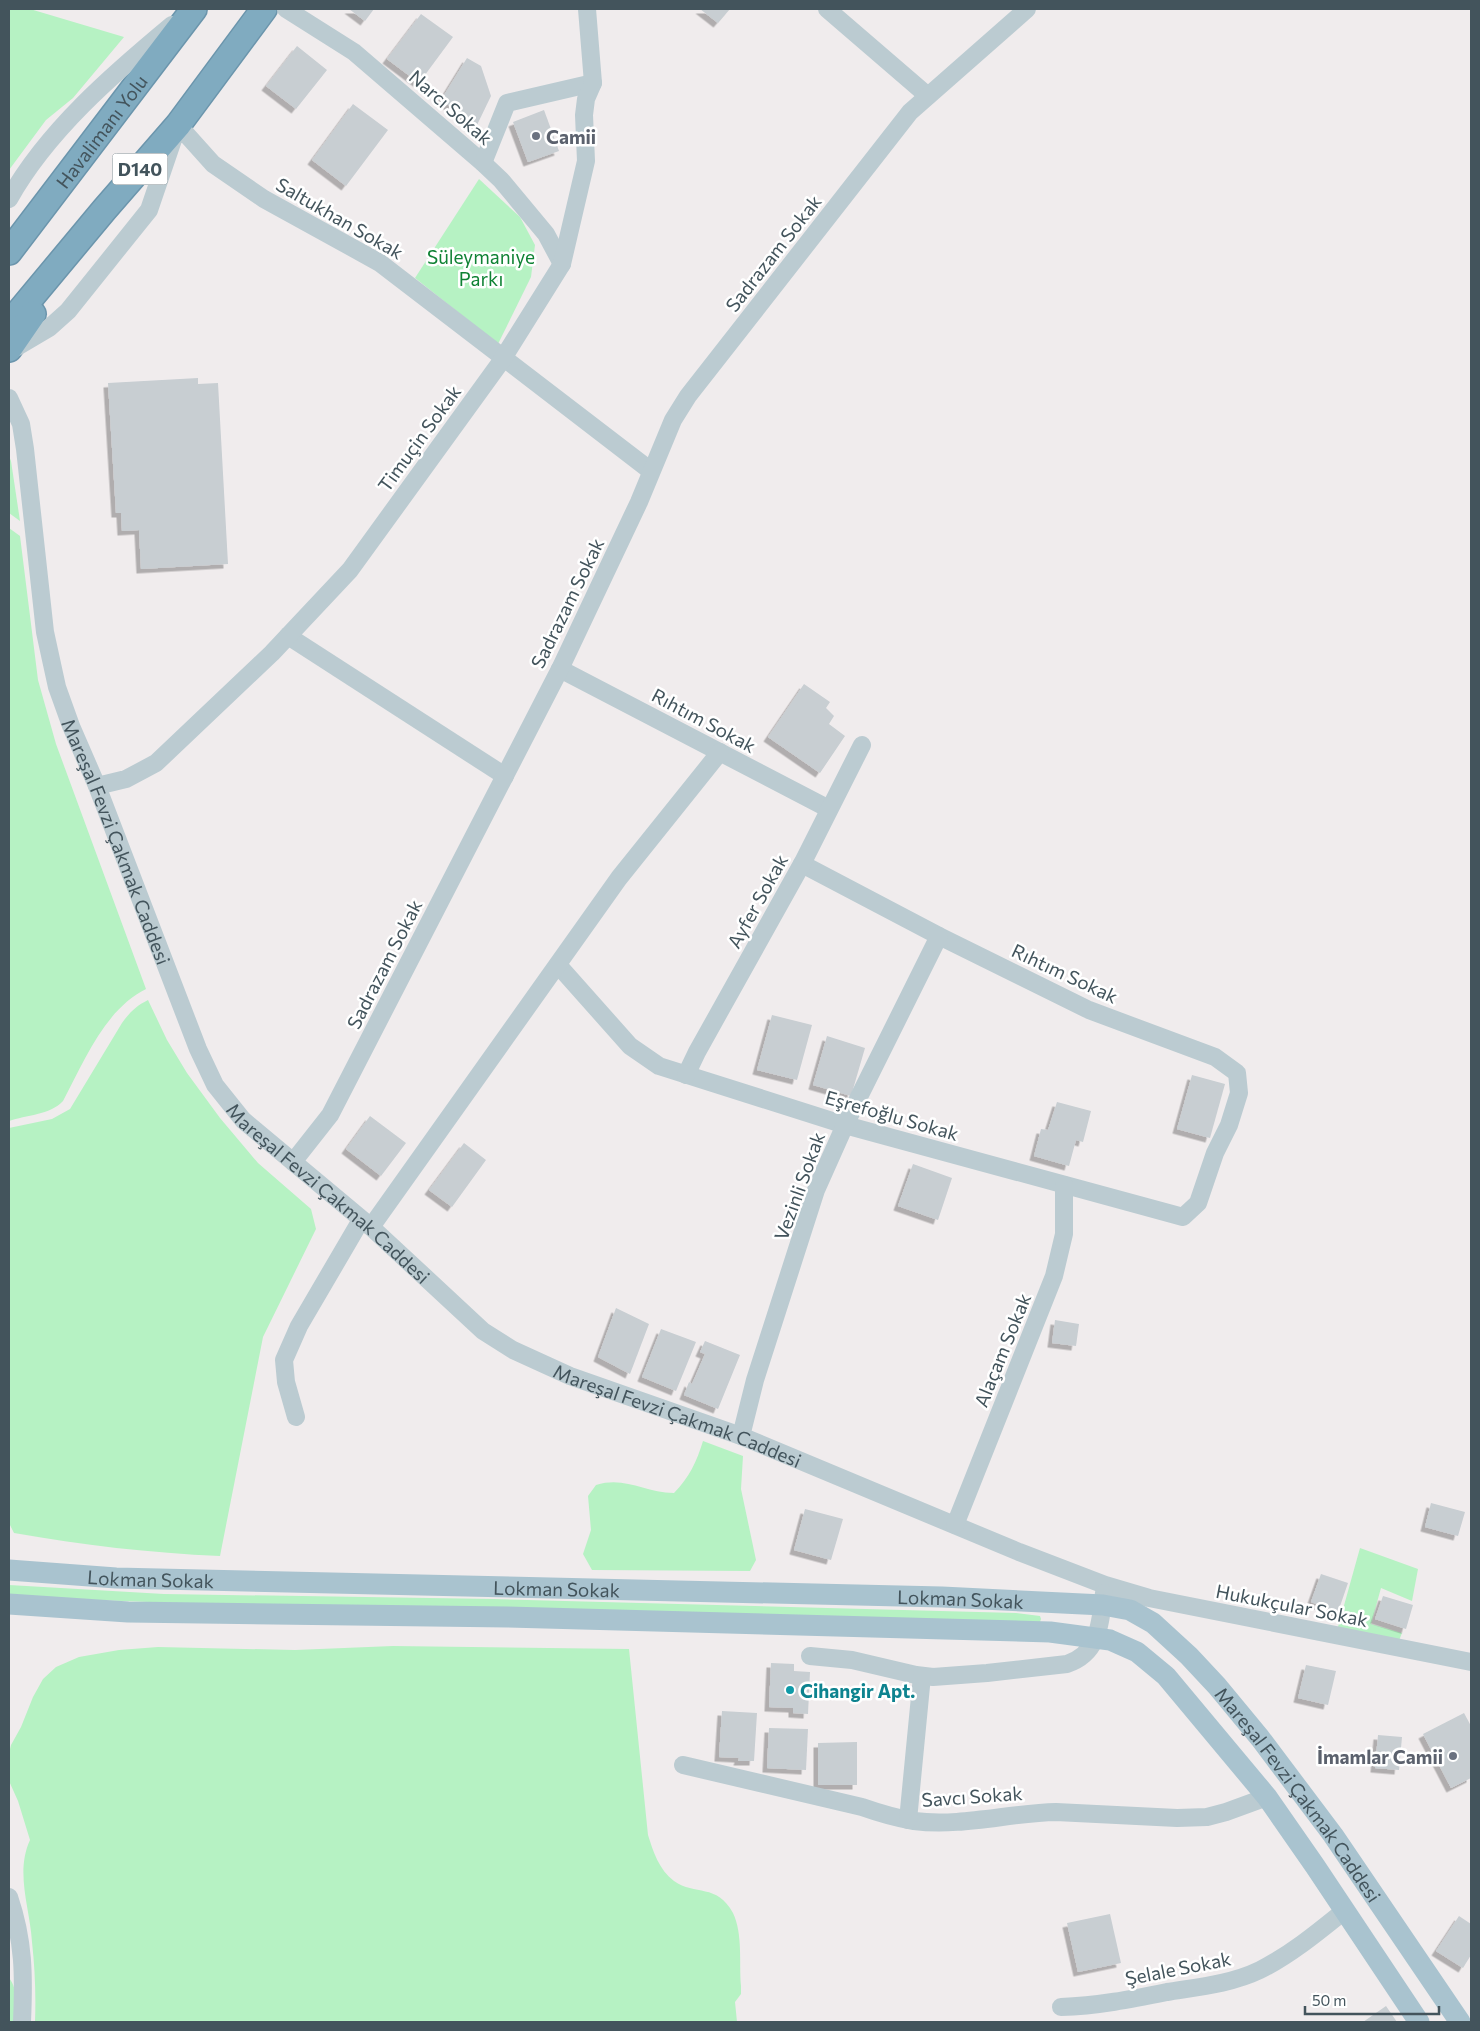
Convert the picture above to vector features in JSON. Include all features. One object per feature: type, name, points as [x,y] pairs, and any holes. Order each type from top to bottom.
[{"type":"highway","name":"Havalimanı Yolu","points":[[9,252],[193,9]]},
{"type":"highway","name":"D140","points":[[9,324],[178,125],[264,9]]},
{"type":"highway","points":[[9,350],[104,210]]},
{"type":"main road","name":"Lokman Sokak","points":[[9,1570],[116,1578],[942,1597],[1104,1595]]},
{"type":"main road","name":"Mareşal Fevzi Çakmak Caddesi","points":[[1104,1595],[1154,1623],[1217,1686],[1260,1738],[1333,1835],[1460,2022]]},
{"type":"main road","name":"Lokman Sokak","points":[[9,1604],[128,1612],[558,1619],[1040,1632],[1097,1637]]},
{"type":"main road","name":"Mareşal Fevzi Çakmak Caddesi","points":[[1097,1637],[1110,1640],[1138,1652],[1166,1676],[1267,1797],[1419,2022]]},
{"type":"street","points":[[9,199],[51,140],[79,109],[117,72],[193,9]]},
{"type":"street","name":"Narcı Sokak","points":[[286,9],[354,52],[484,163],[501,180],[546,234],[562,264]]},
{"type":"street","name":"Timuçin Sokak","points":[[97,786],[126,779],[156,763],[288,636],[350,570],[504,357],[562,264],[584,172],[586,161],[584,115],[586,99],[592,83],[587,9]]},
{"type":"street","points":[[827,9],[928,96]]},
{"type":"street","name":"Sadrazam Sokak","points":[[293,1162],[330,1115],[560,669],[639,502],[673,420],[688,396],[910,112],[1027,9]]},
{"type":"street","points":[[484,163],[508,103],[592,83]]},
{"type":"street","points":[[9,350],[50,328],[68,311],[149,210],[178,125]]},
{"type":"street","name":"Saltukhan Sokak","points":[[178,125],[212,164],[264,199],[380,263],[651,472]]},
{"type":"street","name":"Mareşal Fevzi Çakmak Caddesi","points":[[9,398],[21,424],[40,588],[51,660],[70,726],[97,786],[198,1050],[215,1086],[243,1120],[366,1223],[471,1320],[513,1350],[570,1376],[741,1436],[1068,1572],[1104,1595]]},
{"type":"street","points":[[288,636],[504,776]]},
{"type":"street","name":"Rıhtım Sokak","points":[[560,669],[829,809]]},
{"type":"street","name":"Ayfer Sokak","points":[[686,1075],[802,864],[862,746]]},
{"type":"street","points":[[296,1416],[286,1382],[284,1360],[299,1326],[366,1223],[558,965],[619,878],[720,752]]},
{"type":"street","name":"Rıhtım Sokak","points":[[802,864],[939,936],[1089,1010],[1215,1057],[1237,1073],[1239,1093],[1229,1125],[1215,1153]]},
{"type":"street","name":"Vezinli Sokak","points":[[741,1436],[755,1380],[816,1190],[844,1125],[939,936]]},
{"type":"street","name":"Eşrefoğlu Sokak","points":[[558,965],[630,1046],[659,1066],[844,1125],[1183,1217],[1198,1203],[1215,1153]]},
{"type":"street","name":"Alaçam Sokak","points":[[955,1525],[1054,1276],[1064,1234],[1064,1185]]},
{"type":"street","points":[[810,1656],[852,1660],[922,1676],[965,1675],[1068,1664],[1078,1661],[1087,1654],[1097,1637],[1104,1595]]},
{"type":"street","name":"Hukukçular Sokak","points":[[1104,1595],[1149,1598],[1471,1662]]},
{"type":"street","points":[[908,1820],[922,1676]]},
{"type":"street","name":"Savcı Sokak","points":[[683,1766],[908,1820],[961,1821],[1050,1812],[1177,1818],[1207,1817],[1267,1797]]},
{"type":"street","points":[[9,1897],[20,1934],[23,1986],[22,2022]]},
{"type":"street","name":"Şelale Sokak","points":[[1061,2007],[1088,2006],[1221,1983],[1244,1977],[1261,1970],[1316,1934],[1344,1911]]},
{"type":"street","points":[[9,1965],[23,1986]]},
{"type":"green space","points":[[9,9],[30,9],[124,37],[73,98],[46,120],[9,170]]},
{"type":"green space","name":"Süleymaniye Parkı","points":[[479,179],[520,217],[535,245],[531,277],[498,344],[415,278]]},
{"type":"green space","points":[[9,456],[11,461],[20,521],[9,513]]},
{"type":"green space","points":[[9,528],[20,536],[38,680],[56,744],[146,989],[131,998],[107,1023],[87,1054],[63,1101],[58,1106],[45,1112],[9,1121]]},
{"type":"green space","points":[[148,1000],[167,1040],[187,1073],[220,1118],[258,1163],[311,1209],[316,1229],[263,1337],[220,1556],[142,1551],[14,1533],[9,1523],[9,1128],[52,1119],[70,1109],[122,1023],[134,1010]]},
{"type":"green space","points":[[703,1441],[743,1456],[741,1489],[756,1560],[750,1571],[592,1570],[583,1554],[591,1530],[588,1496],[596,1485],[617,1482],[674,1493],[692,1469]]},
{"type":"green space","points":[[1360,1548],[1418,1569],[1412,1601],[1381,1588],[1371,1624],[1402,1633],[1398,1643],[1338,1627]]},
{"type":"green space","points":[[9,1585],[164,1594],[494,1599],[1016,1613],[1040,1616],[1041,1619],[1040,1622],[201,1604],[70,1599],[9,1594]]},
{"type":"green space","points":[[393,1646],[629,1649],[648,1835],[657,1860],[669,1877],[682,1885],[720,1897],[733,1913],[738,1930],[740,1949],[741,1994],[735,2002],[737,2022],[35,2022],[34,1962],[24,1878],[26,1852],[30,1840],[18,1801],[9,1781],[9,1753],[33,1697],[43,1679],[56,1667],[79,1657],[119,1650],[158,1647],[295,1650]]},
{"type":"green space","points":[[9,1978],[15,1994],[14,2022],[9,2022]]},
{"type":"building","points":[[349,9],[374,9],[365,21]]},
{"type":"building","points":[[700,9],[730,9],[718,23]]},
{"type":"building","points":[[421,14],[453,37],[419,83],[387,59]]},
{"type":"building","points":[[297,46],[327,70],[296,109],[266,86]]},
{"type":"building","points":[[467,58],[481,66],[491,96],[477,125],[441,100]]},
{"type":"building","points":[[353,104],[388,130],[346,186],[312,160]]},
{"type":"building","name":"Camii","points":[[544,110],[559,151],[528,162],[513,122]]},
{"type":"building","points":[[198,378],[198,384],[218,383],[228,564],[141,569],[139,530],[122,531],[121,513],[116,513],[108,383]]},
{"type":"building","points":[[804,684],[830,702],[826,708],[834,716],[829,724],[845,736],[820,773],[768,737]]},
{"type":"building","points":[[772,1015],[812,1025],[797,1080],[757,1070]]},
{"type":"building","points":[[827,1036],[865,1048],[851,1096],[813,1085]]},
{"type":"building","points":[[1192,1075],[1225,1084],[1210,1138],[1177,1129]]},
{"type":"building","points":[[1057,1102],[1091,1111],[1083,1142],[1076,1140],[1069,1166],[1034,1156],[1041,1129],[1048,1130]]},
{"type":"building","points":[[370,1116],[406,1143],[381,1176],[346,1149]]},
{"type":"building","points":[[464,1143],[486,1160],[452,1207],[429,1190]]},
{"type":"building","points":[[913,1164],[952,1178],[938,1220],[898,1206]]},
{"type":"building","points":[[616,1308],[649,1324],[630,1374],[598,1357]]},
{"type":"building","points":[[1055,1320],[1079,1324],[1076,1346],[1052,1343]]},
{"type":"building","points":[[661,1329],[696,1342],[676,1391],[642,1377]]},
{"type":"building","points":[[705,1341],[740,1355],[718,1409],[684,1395],[689,1382],[692,1384],[705,1354],[700,1352]]},
{"type":"building","points":[[1431,1503],[1465,1512],[1458,1536],[1425,1527]]},
{"type":"building","points":[[805,1509],[843,1519],[831,1560],[794,1550]]},
{"type":"building","points":[[1321,1574],[1348,1583],[1338,1612],[1311,1602]]},
{"type":"building","points":[[1383,1596],[1413,1605],[1406,1629],[1375,1619]]},
{"type":"building","name":"Cihangir Apt.","points":[[771,1663],[794,1664],[794,1671],[810,1672],[808,1714],[793,1713],[793,1708],[769,1707]]},
{"type":"building","points":[[1306,1665],[1336,1671],[1328,1705],[1298,1698]]},
{"type":"building","points":[[722,1711],[757,1713],[754,1761],[738,1761],[739,1758],[719,1757]]},
{"type":"building","name":"İmamlar Camii","points":[[1464,1713],[1471,1726],[1471,1778],[1451,1788],[1423,1734]]},
{"type":"building","points":[[769,1728],[808,1729],[806,1770],[767,1768]]},
{"type":"building","points":[[1378,1735],[1402,1737],[1399,1770],[1375,1768]]},
{"type":"building","points":[[857,1742],[857,1785],[818,1785],[818,1743]]},
{"type":"building","points":[[1110,1914],[1121,1963],[1078,1972],[1067,1923]]},
{"type":"building","points":[[1459,1916],[1471,1924],[1471,1955],[1463,1968],[1436,1951]]},
{"type":"building","points":[[1386,2006],[1397,2022],[1363,2022]]},
{"type":"place","name":"Camii","points":[[536,136]]},
{"type":"place","name":"Cihangir Apt.","points":[[790,1690]]},
{"type":"place","name":"İmamlar Camii","points":[[1453,1756]]}]
